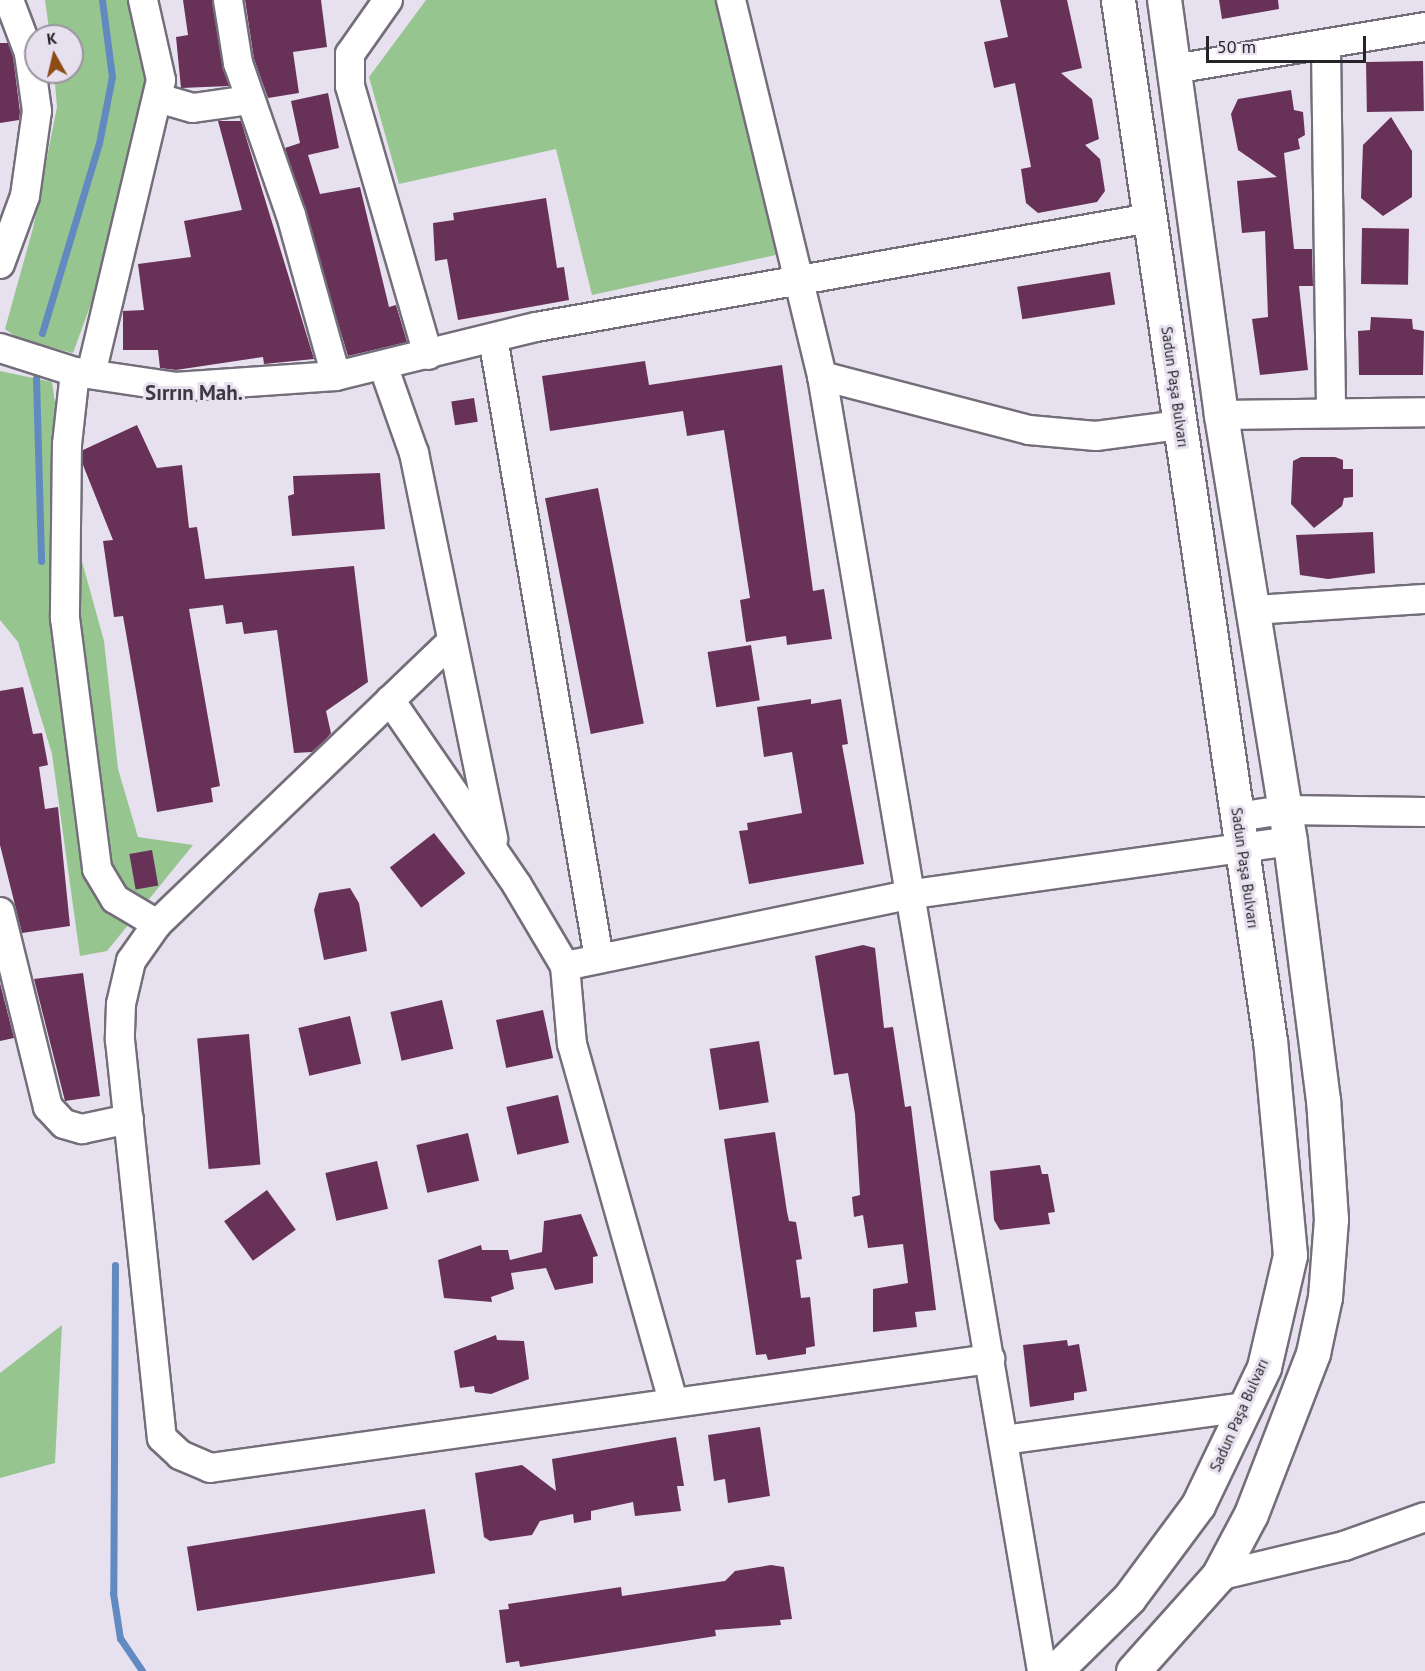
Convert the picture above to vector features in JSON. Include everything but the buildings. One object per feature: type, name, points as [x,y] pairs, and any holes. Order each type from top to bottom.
[{"type":"main road","name":"Sadun Paşa Bulvarı","points":[[1054,1671],[1129,1598],[1198,1505],[1264,1367],[1290,1255],[1284,1153],[1118,0]]},
{"type":"main road","points":[[1133,1671],[1218,1576],[1292,1417],[1326,1297],[1331,1219],[1323,1100],[1287,825],[1221,415],[1164,0]]},
{"type":"street","points":[[0,3],[10,0],[29,53],[37,111],[25,196],[0,264]]},
{"type":"street","points":[[143,0],[161,80],[83,373],[68,444],[65,618],[97,869],[116,899],[157,924]]},
{"type":"street","points":[[228,0],[250,100],[291,215],[336,376]]},
{"type":"street","points":[[388,0],[350,54],[350,86],[428,355]]},
{"type":"street","points":[[731,0],[822,376],[914,894],[1041,1671]]},
{"type":"street","points":[[1174,69],[1326,48],[1425,27]]},
{"type":"street","points":[[1326,48],[1331,413]]},
{"type":"street","points":[[158,98],[193,108],[250,100]]},
{"type":"street","points":[[0,348],[83,373],[175,387],[336,376],[384,368],[493,338],[800,284],[1150,218]]},
{"type":"street","points":[[493,338],[599,958]]},
{"type":"street","points":[[384,368],[414,453],[496,853]]},
{"type":"street","points":[[822,376],[1029,430],[1096,436],[1180,424]]},
{"type":"street","points":[[1221,415],[1425,412]]},
{"type":"street","points":[[1254,610],[1425,599]]},
{"type":"street","points":[[452,641],[157,924],[131,961],[121,1004],[129,1119],[162,1438],[180,1455],[210,1468],[673,1400],[990,1359]]},
{"type":"street","points":[[390,700],[496,853],[565,966],[572,1044],[673,1400]]},
{"type":"street","points":[[565,966],[914,894],[1239,832],[1287,825],[1425,812]]},
{"type":"street","points":[[0,912],[48,1107],[64,1124],[82,1129],[129,1119]]},
{"type":"street","points":[[1004,1440],[1245,1407]]},
{"type":"street","points":[[1218,1576],[1344,1546],[1425,1517]]},
{"type":"green space","points":[[45,0],[133,0],[146,79],[107,260],[73,353],[19,339],[5,329],[33,228],[57,107],[55,84],[84,84],[84,24],[48,24]]},
{"type":"green space","points":[[426,0],[717,0],[776,255],[592,295],[556,149],[399,184],[369,77]]},
{"type":"green space","points":[[0,371],[52,382],[73,529],[104,641],[118,769],[138,837],[193,845],[107,951],[80,956],[52,754],[18,642],[0,620]]},
{"type":"green space","points":[[62,1325],[55,1463],[0,1478],[0,1373]]},
{"type":"waterway","points":[[42,333],[99,143],[112,77],[102,0]]},
{"type":"waterway","points":[[36,378],[41,561]]},
{"type":"waterway","points":[[115,1265],[113,1593],[120,1638],[142,1671]]},
{"type":"district","name":"Sırrın Mah.","points":[[194,393]]}]
